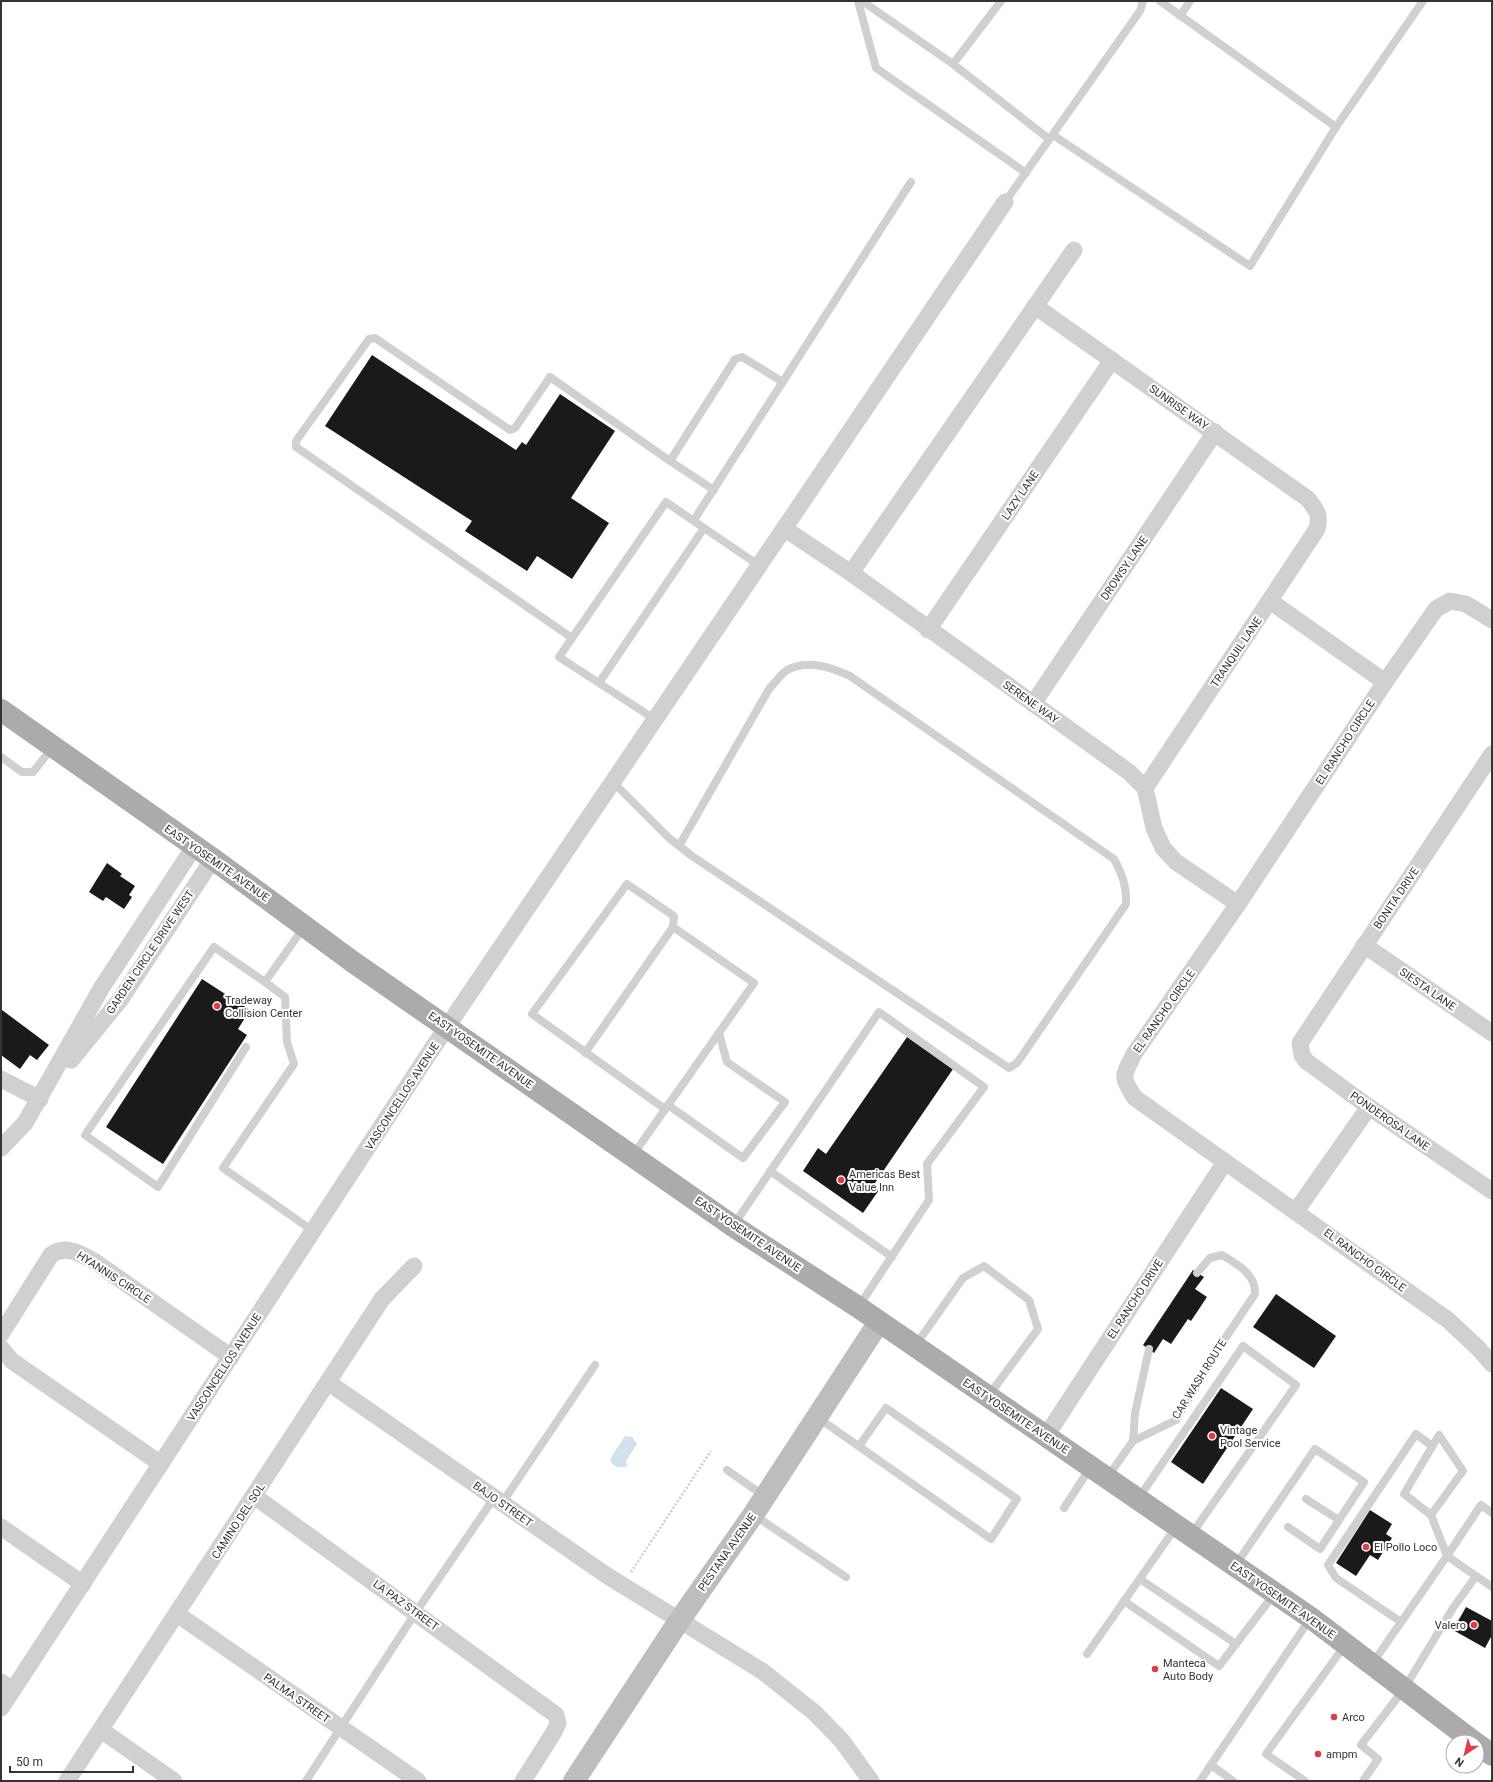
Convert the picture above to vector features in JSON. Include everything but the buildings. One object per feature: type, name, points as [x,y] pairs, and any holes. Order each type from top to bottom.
[{"type":"main road","name":"EAST YOSEMITE AVENUE","points":[[1,710],[213,859],[447,1027],[632,1156],[733,1226],[858,1307],[1311,1618],[1463,1734]]},
{"type":"street","name":"VASCONCELLOS AVENUE","points":[[1,1708],[7,1686],[83,1584],[447,1027],[614,783],[1005,202]]},
{"type":"street","points":[[851,573],[1074,250]]},
{"type":"street","name":"SUNRISE WAY","points":[[1035,306],[1308,498],[1318,513]]},
{"type":"street","name":"LAZY LANE","points":[[928,630],[1112,360]]},
{"type":"street","name":"DROWSY LANE","points":[[1033,704],[1215,432]]},
{"type":"street","name":"TRANQUIL LANE","points":[[1145,788],[1317,529],[1320,520],[1318,513]]},
{"type":"street","name":"SERENE WAY","points":[[785,529],[826,558],[851,573],[928,630],[1130,772],[1145,788]]},
{"type":"street","points":[[1270,601],[1385,682]]},
{"type":"street","name":"EL RANCHO CIRCLE","points":[[1492,620],[1466,604],[1450,601],[1444,603],[1436,609],[1385,682],[1238,904],[1134,1054],[1124,1075],[1125,1083],[1134,1098],[1296,1211],[1448,1320],[1478,1348],[1492,1364]]},
{"type":"street","name":"BONITA DRIVE","points":[[1300,1043],[1364,944],[1487,774],[1492,754]]},
{"type":"street","points":[[1145,788],[1154,828],[1163,848],[1176,862],[1238,904]]},
{"type":"street","name":"GARDEN CIRCLE DRIVE WEST","points":[[1,1148],[25,1123],[40,1099],[102,987],[194,847]]},
{"type":"street","name":"GARDEN CIRCLE DRIVE WEST","points":[[40,1099],[120,1000],[213,859]]},
{"type":"street","name":"SIESTA LANE","points":[[1364,944],[1492,1033]]},
{"type":"street","name":"PONDEROSA LANE","points":[[1300,1043],[1302,1055],[1306,1061],[1369,1107],[1492,1191]]},
{"type":"street","points":[[1,1079],[40,1099]]},
{"type":"street","points":[[1296,1211],[1369,1107]]},
{"type":"street","name":"EL RANCHO DRIVE","points":[[1046,1436],[1225,1162]]},
{"type":"street","name":"HYANNIS CIRCLE","points":[[1,1334],[51,1255],[58,1251],[72,1250],[94,1261],[231,1357]]},
{"type":"street","name":"CAMINO DEL SOL","points":[[67,1781],[382,1299],[414,1266]]},
{"type":"street","name":"PESTANA AVENUE","points":[[574,1781],[679,1621],[765,1497],[879,1322]]},
{"type":"street","points":[[1,1348],[12,1361],[161,1464]]},
{"type":"street","name":"BAJO STREET","points":[[328,1383],[606,1575],[762,1671],[815,1713],[842,1740],[871,1781]]},
{"type":"street","name":"LA PAZ STREET","points":[[254,1496],[556,1715],[558,1723],[554,1732],[523,1781]]},
{"type":"street","points":[[1,1527],[83,1584]]},
{"type":"street","name":"PALMA STREET","points":[[177,1614],[418,1781]]},
{"type":"street","points":[[101,1730],[174,1781]]},
{"type":"lane","points":[[858,1],[876,68],[1026,173]]},
{"type":"lane","points":[[862,1],[953,64],[1051,137],[1250,266],[1336,127],[1423,1]]},
{"type":"lane","points":[[953,64],[1001,1]]},
{"type":"lane","points":[[1005,202],[1140,11],[1144,1]]},
{"type":"lane","points":[[1160,1],[1336,127]]},
{"type":"lane","points":[[1180,16],[1190,1]]},
{"type":"lane","points":[[694,520],[911,182]]},
{"type":"lane","points":[[572,638],[296,448],[296,441],[368,339],[375,338],[510,430],[516,428],[550,377],[714,490]]},
{"type":"lane","points":[[670,461],[735,359],[742,357],[783,382]]},
{"type":"lane","points":[[656,720],[559,657],[666,502],[760,566]]},
{"type":"lane","points":[[599,683],[704,528]]},
{"type":"lane","points":[[614,783],[679,846],[1009,1068],[1018,1064],[1126,904],[1127,891],[1123,875],[1114,859],[850,676],[830,667],[809,664],[788,669],[769,689],[679,846]]},
{"type":"lane","points":[[1,757],[22,772],[33,772],[54,747]]},
{"type":"lane","points":[[586,1053],[673,927],[674,916],[627,884],[532,1014],[586,1053],[743,1158],[785,1102],[728,1062],[719,1033]]},
{"type":"lane","points":[[265,982],[305,926]]},
{"type":"lane","points":[[632,1156],[754,983],[673,927]]},
{"type":"lane","points":[[246,1047],[158,1187],[85,1135],[214,947],[285,997],[287,1042],[294,1064],[223,1168],[313,1231]]},
{"type":"lane","points":[[733,1226],[879,1012],[984,1087],[927,1164],[929,1200],[858,1307]]},
{"type":"lane","points":[[770,1171],[892,1257]]},
{"type":"lane","name":"CAR WASH ROUTE","points":[[1133,1441],[1176,1420],[1254,1294],[1255,1287],[1247,1272],[1222,1255],[1210,1258],[1197,1273]]},
{"type":"lane","points":[[915,1346],[962,1278],[984,1266],[1029,1300],[1038,1329],[987,1397]]},
{"type":"lane","points":[[1087,1654],[1140,1579],[1183,1531],[1296,1385],[1243,1346],[1138,1500]]},
{"type":"lane","points":[[1064,1508],[1133,1441],[1135,1413],[1149,1349]]},
{"type":"lane","points":[[306,1781],[416,1612],[498,1501],[594,1365]]},
{"type":"lane","points":[[817,1416],[859,1446],[991,1539],[1017,1499],[886,1408],[859,1446]]},
{"type":"lane","points":[[1401,1622],[1336,1578],[1328,1565],[1416,1434],[1432,1446]]},
{"type":"lane","points":[[1431,1515],[1463,1471],[1439,1435],[1404,1494],[1431,1515],[1447,1556],[1492,1586]]},
{"type":"lane","points":[[1235,1566],[1315,1449],[1364,1482],[1320,1549],[1288,1527]]},
{"type":"lane","points":[[727,1470],[765,1497]]},
{"type":"lane","points":[[1306,1499],[1339,1520]]},
{"type":"lane","points":[[1372,1664],[1481,1505],[1492,1512]]},
{"type":"lane","points":[[753,1515],[846,1577]]},
{"type":"lane","points":[[1363,1781],[1378,1759],[1361,1745],[1404,1689],[1453,1608],[1476,1576]]},
{"type":"lane","points":[[1140,1579],[1236,1644]]},
{"type":"lane","points":[[1124,1601],[1219,1666],[1275,1593]]},
{"type":"lane","points":[[1200,1781],[1311,1618]]},
{"type":"lane","points":[[1305,1781],[1266,1754],[1345,1644]]},
{"type":"lane","points":[[1211,1765],[1233,1781]]},
{"type":"path","points":[[630,1574],[711,1451]]},
{"type":"water","points":[[625,1436],[632,1437],[637,1444],[626,1461],[627,1466],[614,1466],[610,1459]]},
{"type":"place","name":"Tradeway Collision Center","points":[[217,1006]]},
{"type":"place","name":"Americas Best Value Inn","points":[[841,1180]]},
{"type":"place","name":"Vintage Pool Service","points":[[1212,1436]]},
{"type":"place","name":"El Pollo Loco","points":[[1366,1547]]},
{"type":"place","name":"Valero","points":[[1474,1625]]},
{"type":"place","name":"Manteca Auto Body","points":[[1155,1669]]},
{"type":"place","name":"Arco","points":[[1334,1717]]},
{"type":"place","name":"ampm","points":[[1318,1754]]}]
